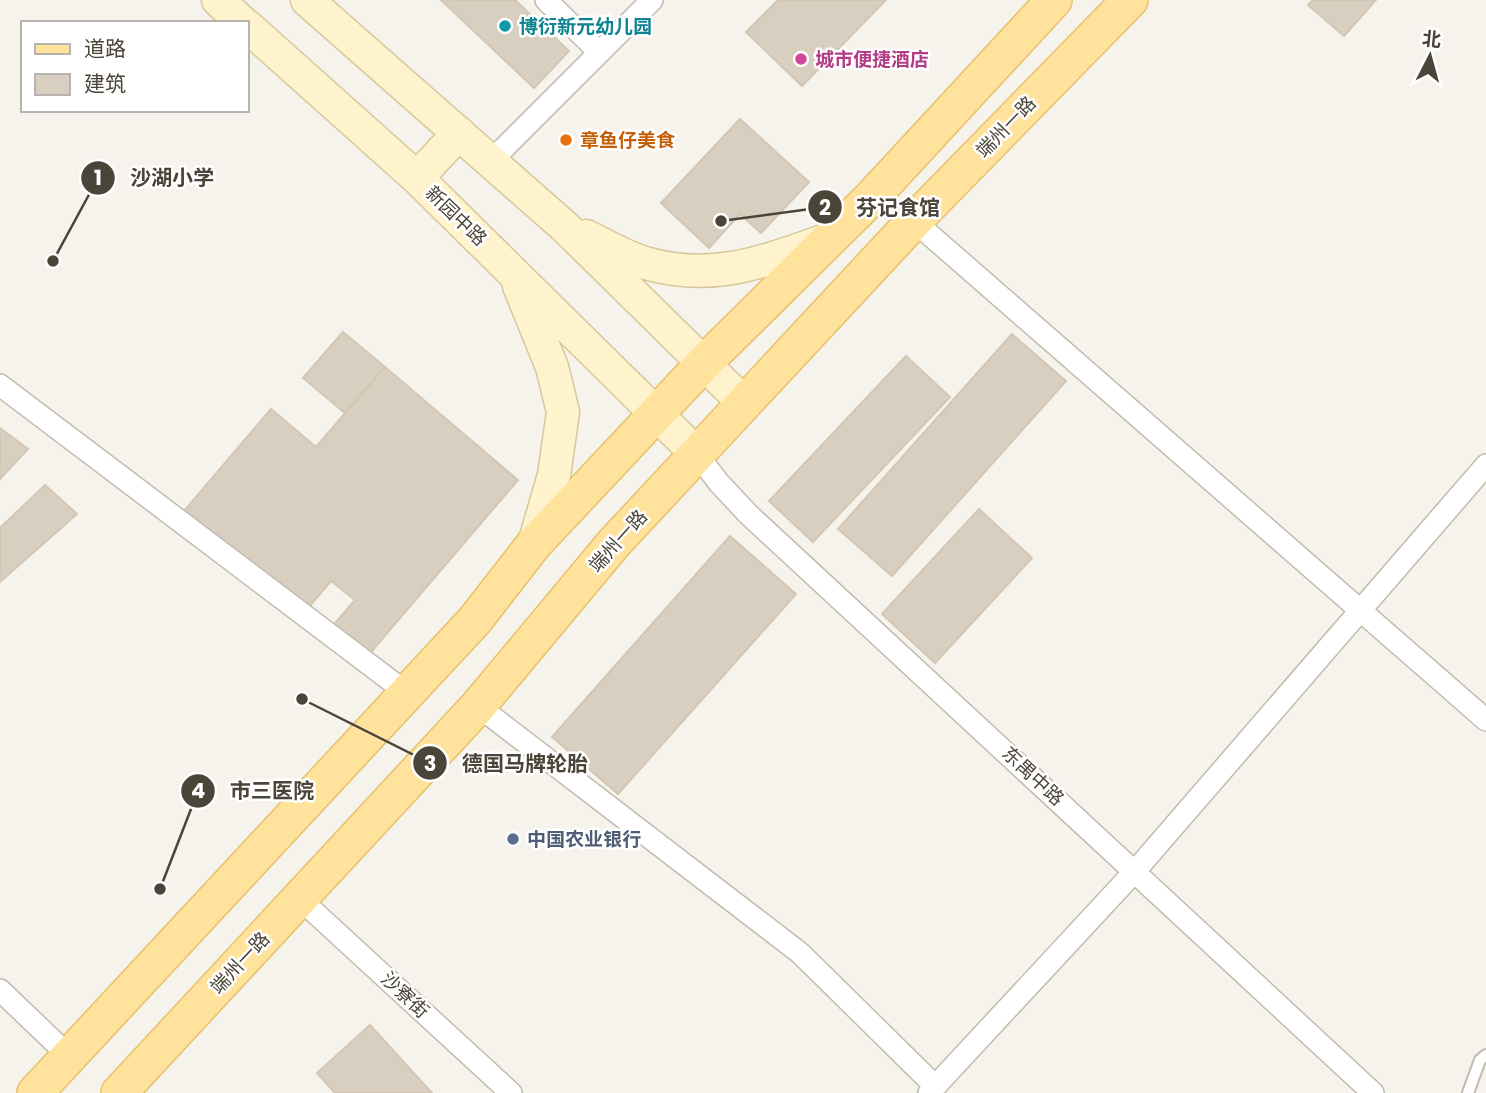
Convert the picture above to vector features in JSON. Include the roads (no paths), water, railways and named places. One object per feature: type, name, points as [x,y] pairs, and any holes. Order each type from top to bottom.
[{"type":"main road","name":"新园中路","points":[[218,0],[242,21]]},
{"type":"main road","points":[[307,0],[565,226],[744,403]]},
{"type":"main road","points":[[35,1093],[475,620],[534,544],[704,363],[872,197],[1054,0]]},
{"type":"main road","name":"端州一路","points":[[119,1093],[478,706],[614,543],[914,221],[1130,0]]},
{"type":"main road","name":"新园中路","points":[[248,27],[417,178],[697,454]]},
{"type":"main road","points":[[417,178],[458,133]]},
{"type":"main road","points":[[565,226],[644,263],[692,272],[745,267],[829,239]]},
{"type":"main road","points":[[513,272],[552,367],[563,412],[554,475],[534,544]]},
{"type":"main road","points":[[786,282],[824,317]]},
{"type":"main road","points":[[475,620],[517,657]]},
{"type":"street","points":[[547,0],[599,52]]},
{"type":"street","points":[[491,161],[652,0]]},
{"type":"street","points":[[914,221],[1486,720]]},
{"type":"street","points":[[0,385],[407,694]]},
{"type":"street","name":"东禺中路","points":[[697,454],[719,483],[748,513],[1136,870],[1373,1093]]},
{"type":"street","points":[[478,706],[800,953],[935,1091],[1136,870],[1486,465]]},
{"type":"street","name":"沙寮街","points":[[299,898],[511,1093]]},
{"type":"street","points":[[0,990],[69,1056]]},
{"type":"lane","points":[[1468,1093],[1480,1060],[1486,1055]]},
{"type":"place","name":"博衍新元幼儿园","points":[[505,26]]},
{"type":"place","name":"城市便捷酒店","points":[[801,59]]},
{"type":"place","name":"章鱼仔美食","points":[[566,140]]},
{"type":"place","name":"芬记食馆","points":[[721,221]]},
{"type":"place","name":"沙湖小学","points":[[53,261]]},
{"type":"place","name":"德国马牌轮胎","points":[[302,699]]},
{"type":"place","name":"中国农业银行","points":[[513,839]]},
{"type":"place","name":"市三医院","points":[[160,889]]}]
